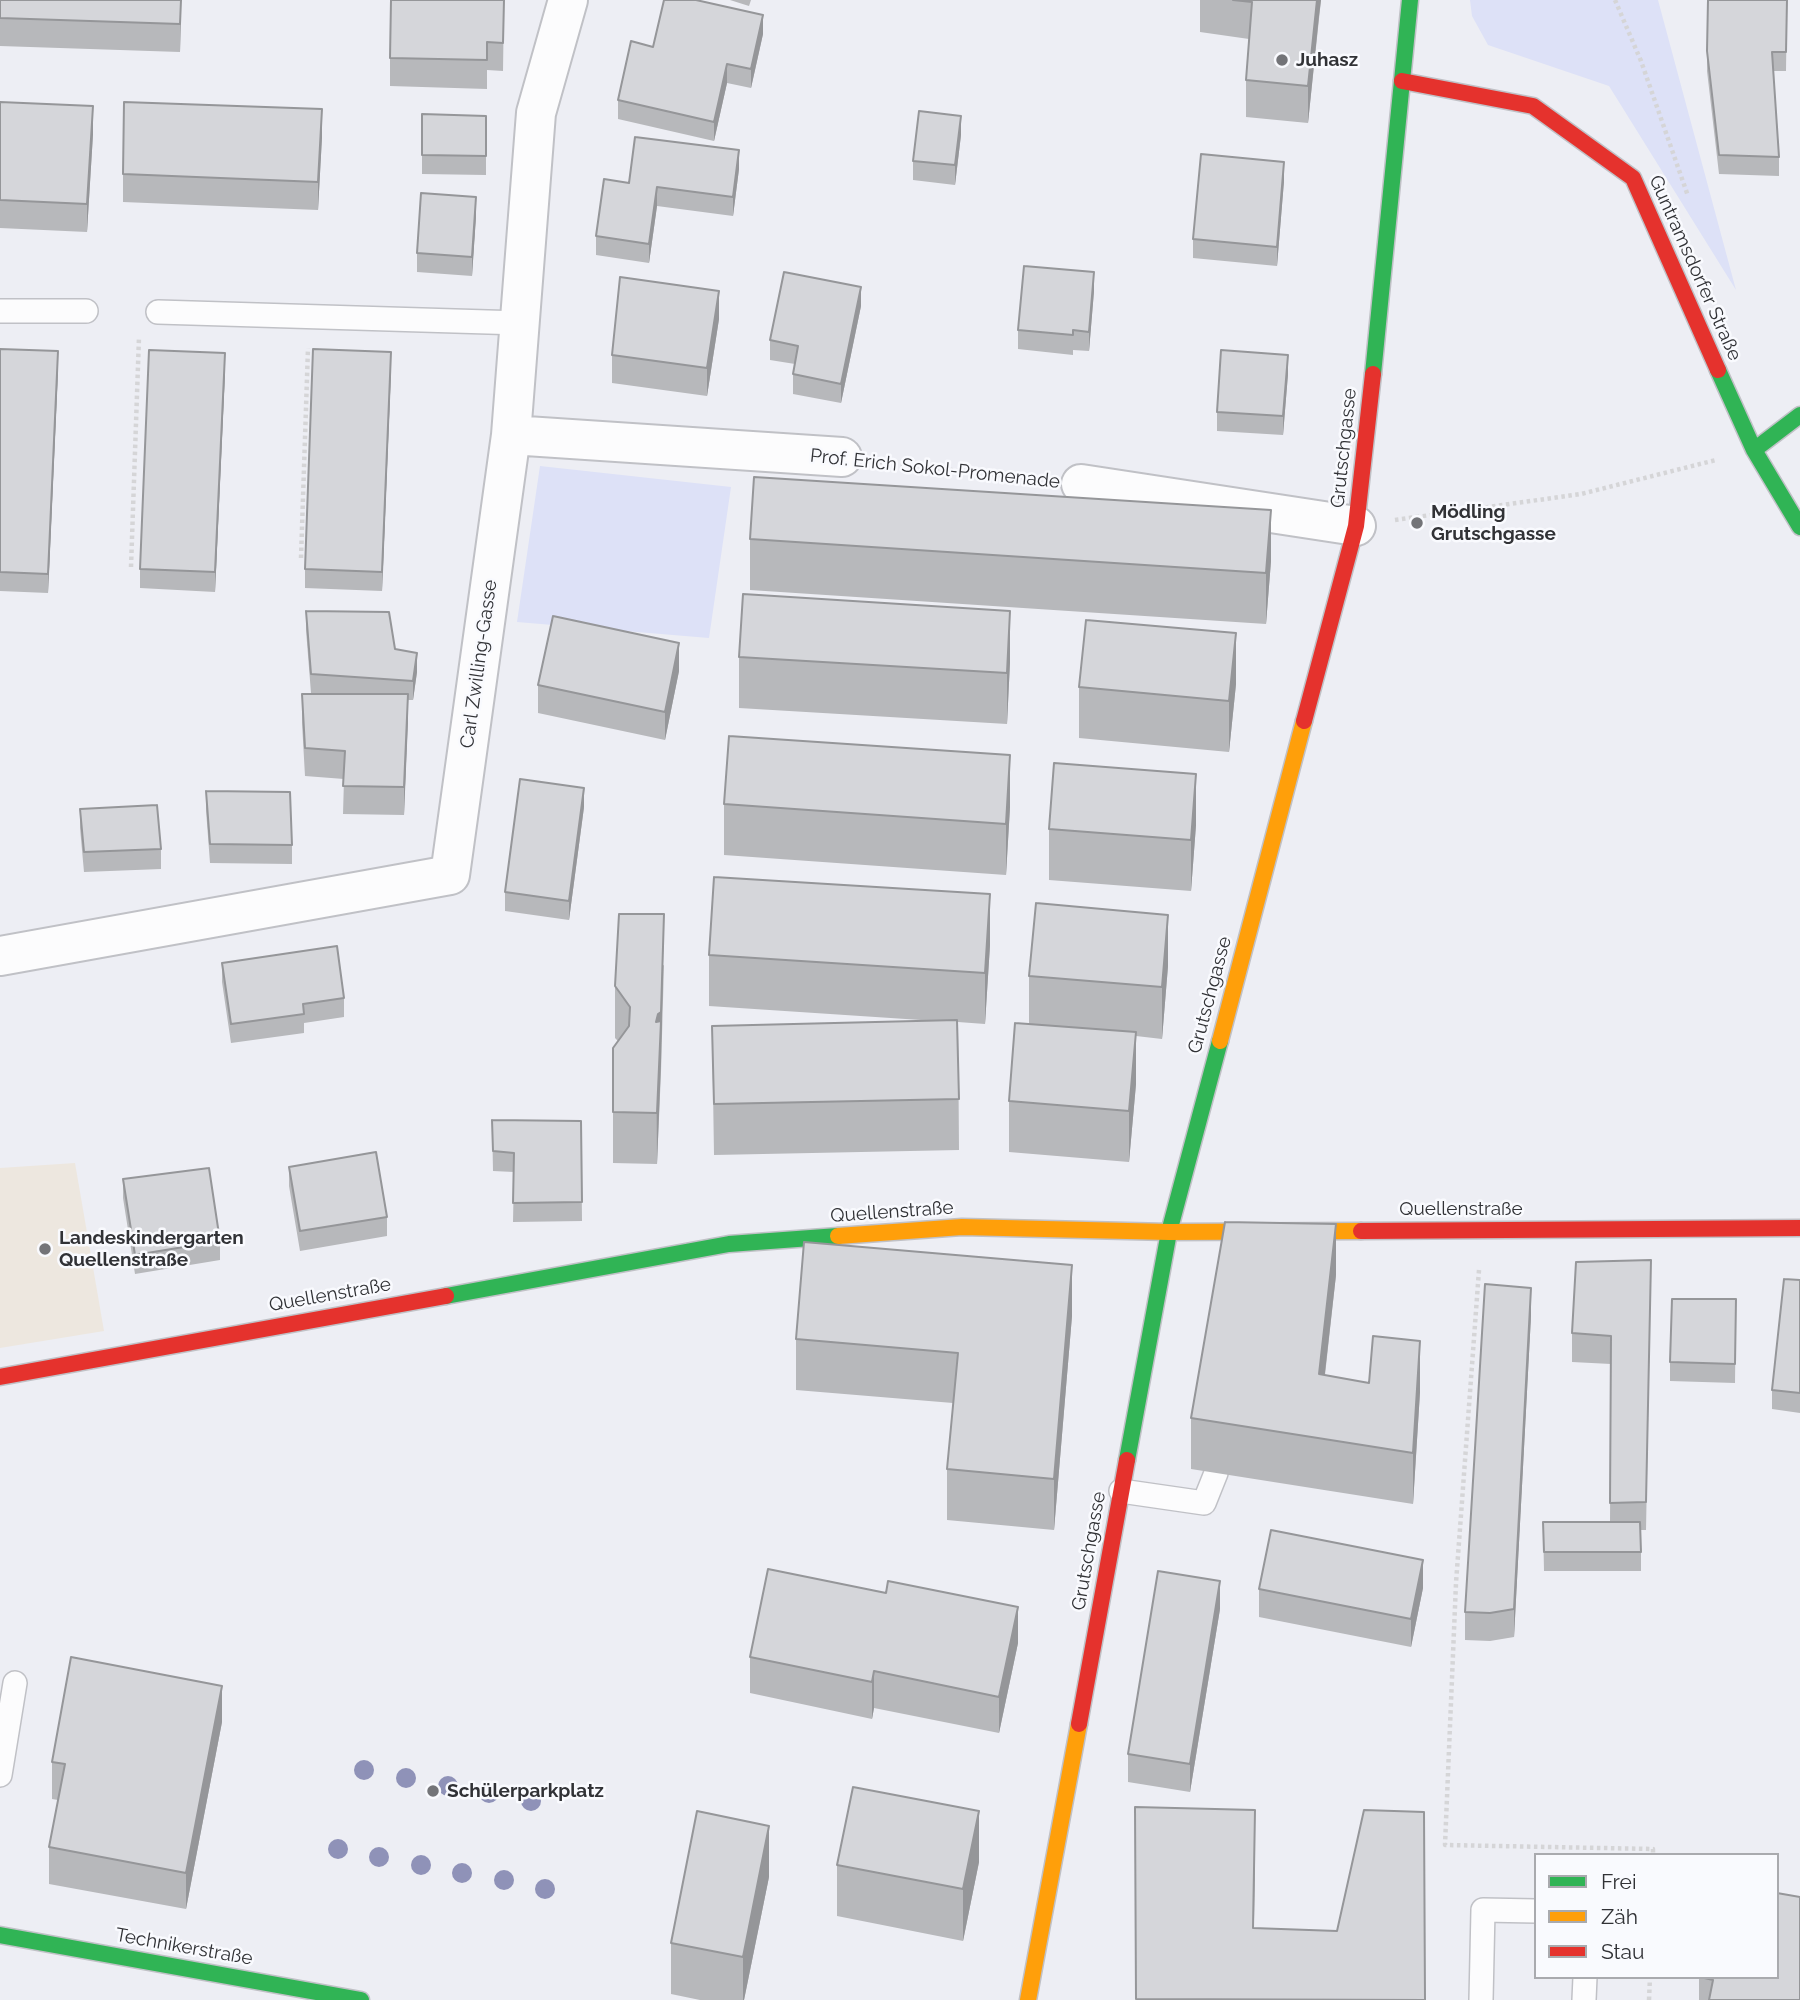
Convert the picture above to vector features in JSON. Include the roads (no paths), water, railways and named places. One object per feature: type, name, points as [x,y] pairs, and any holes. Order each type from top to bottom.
[{"type":"street","name":"Carl Zwilling-Gasse","points":[[0,956],[450,875],[511,435],[536,113],[568,0]]},
{"type":"street","name":"Grutschgasse","points":[[1028,2000],[1169,1232],[1356,526],[1367,443],[1410,0]]},
{"type":"street","name":"Guntramsdorfer Straße","points":[[1402,81],[1533,106],[1633,178],[1754,450],[1800,527]]},
{"type":"street","points":[[1754,450],[1800,415]]},
{"type":"street","name":"Prof. Erich Sokol-Promenade","points":[[511,435],[842,457]]},
{"type":"street","name":"Prof. Erich Sokol-Promenade","points":[[1081,484],[1153,507],[1356,526]]},
{"type":"street","name":"Quellenstraße","points":[[0,1377],[729,1244],[962,1227],[1169,1232],[1800,1228]]},
{"type":"street","name":"Technikerstraße","points":[[0,1935],[361,2000]]},
{"type":"lane","points":[[0,311],[86,311]]},
{"type":"lane","points":[[158,312],[521,323]]},
{"type":"lane","points":[[1121,1491],[1204,1503],[1216,1474]]},
{"type":"lane","points":[[0,1775],[15,1683]]},
{"type":"lane","points":[[1481,2000],[1483,1910],[1534,1911]]},
{"type":"lane","points":[[1584,2000],[1585,1979]]},
{"type":"place","name":"Juhasz","points":[[1282,60]]},
{"type":"place","name":"Mödling Grutschgasse","points":[[1417,523]]},
{"type":"place","name":"Landeskindergarten Quellenstraße","points":[[45,1249]]},
{"type":"place","name":"Schülerparkplatz","points":[[433,1791]]}]
